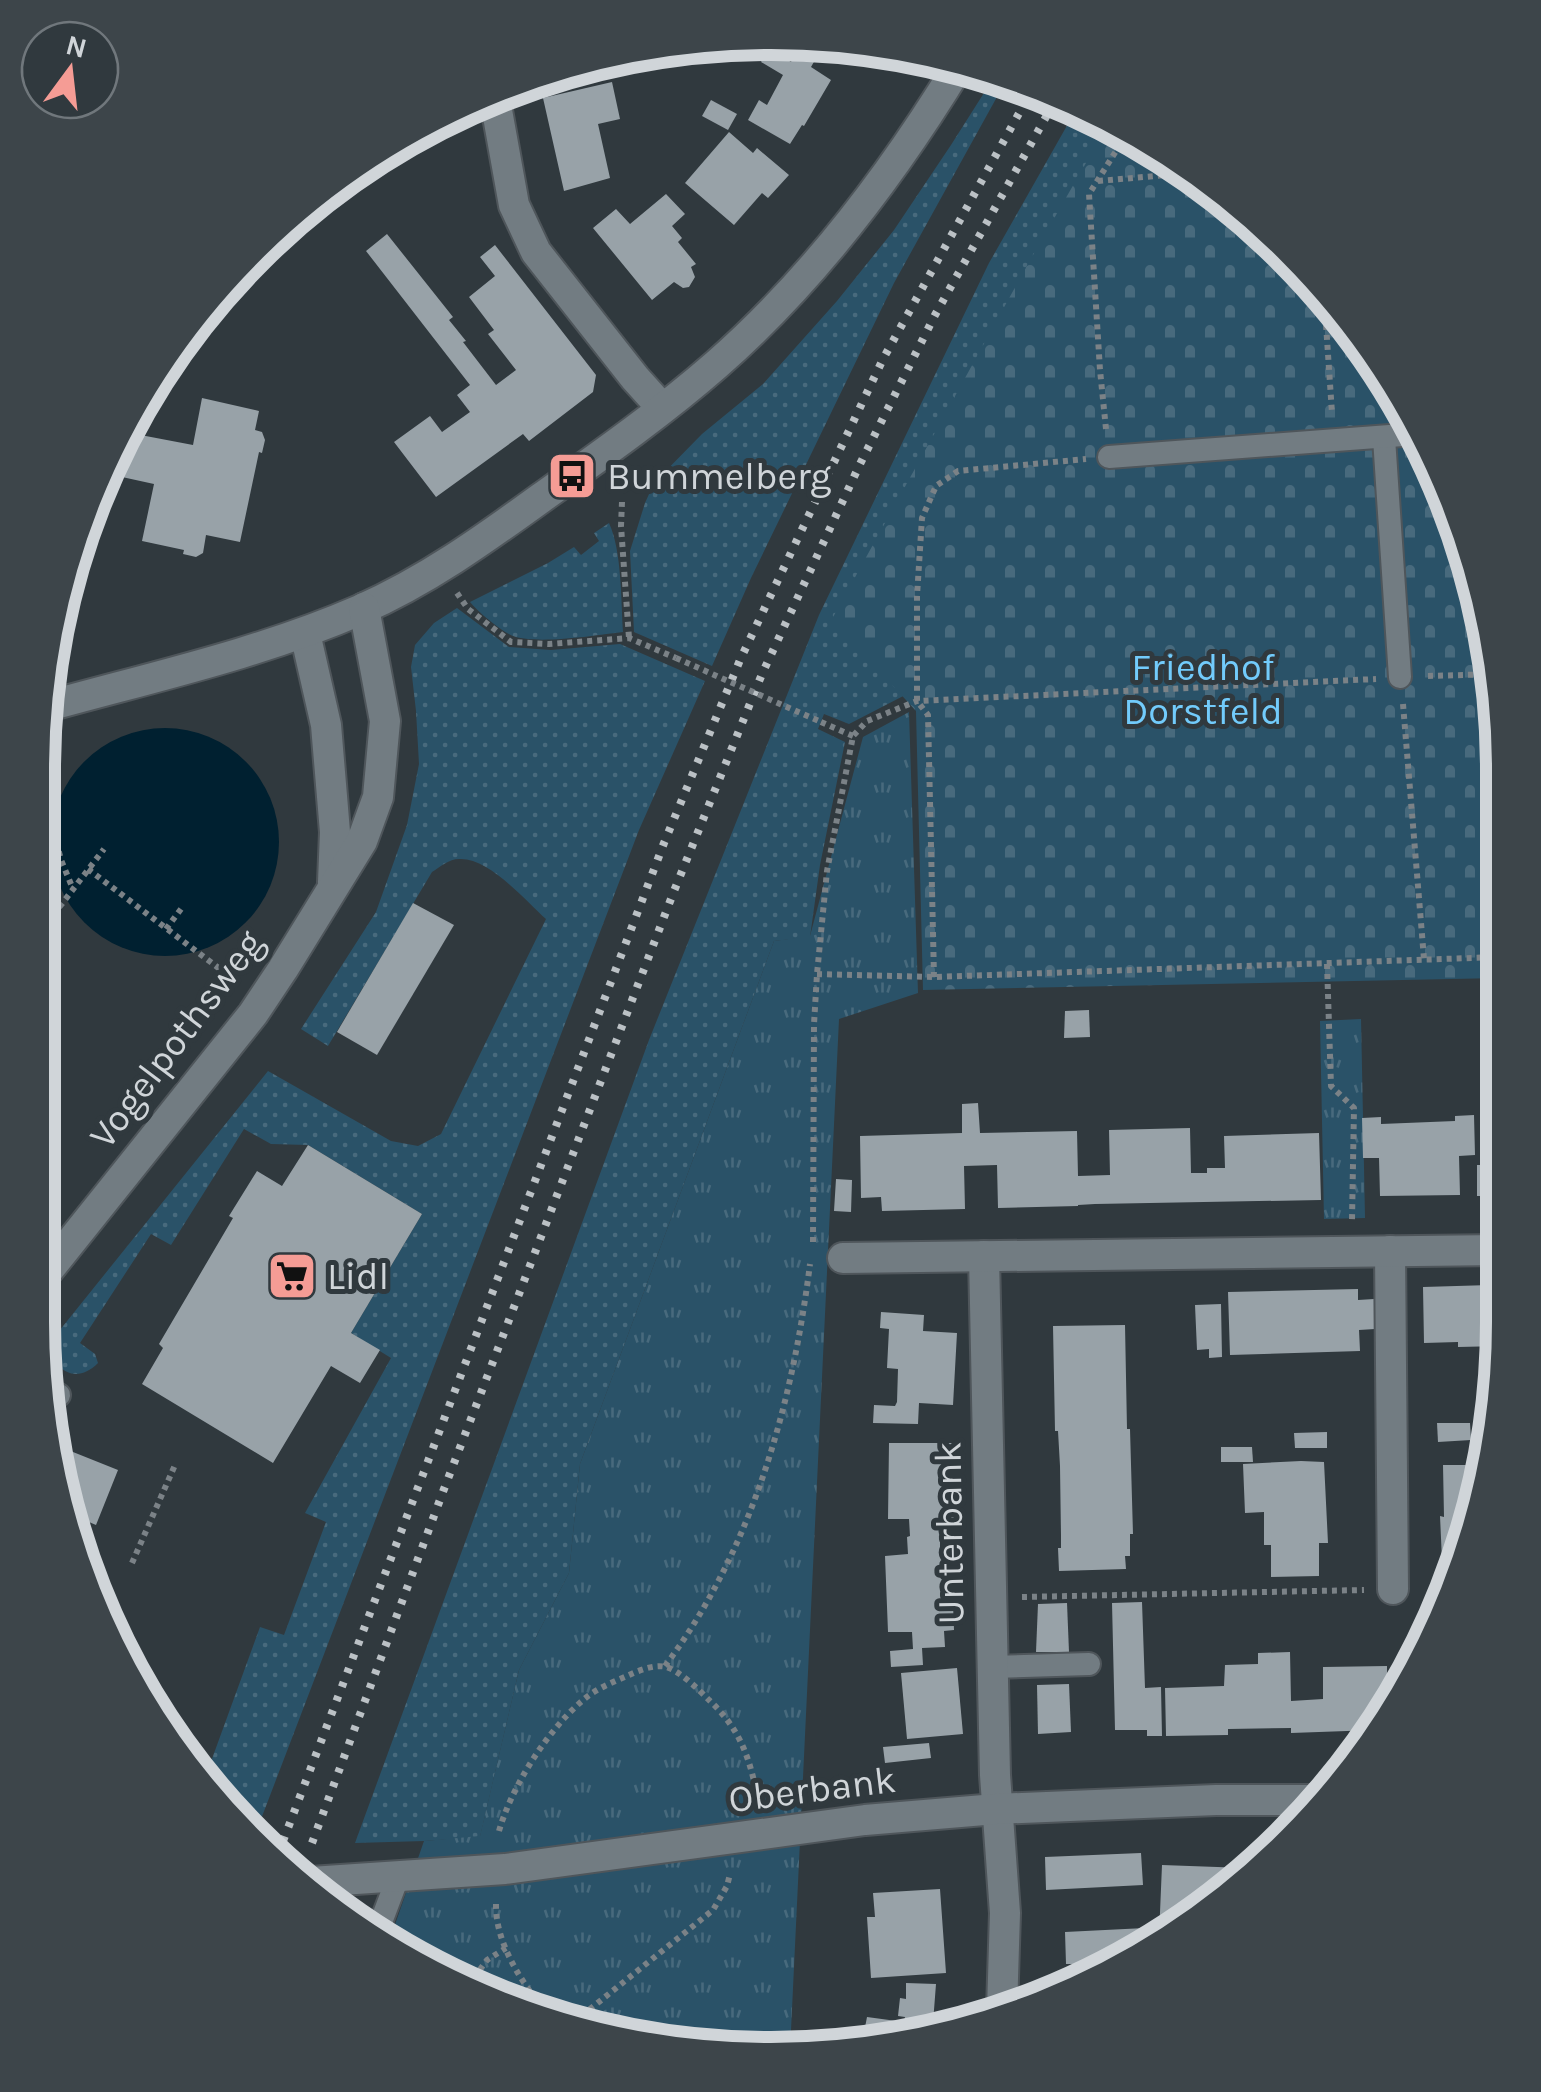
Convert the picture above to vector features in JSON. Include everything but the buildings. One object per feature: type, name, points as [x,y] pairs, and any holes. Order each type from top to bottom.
[{"type":"street","points":[[59,703],[306,633],[444,568],[716,365],[816,265],[874,191],[951,78]]},
{"type":"street","points":[[497,109],[514,204],[536,252],[662,408]]},
{"type":"street","name":"Vogelpothsweg","points":[[55,1262],[252,1014],[284,969],[362,840],[378,797],[385,722],[364,608]]},
{"type":"street","name":"Vogelpothsweg","points":[[306,633],[326,725],[336,832],[333,885]]},
{"type":"street","points":[[843,1258],[1486,1250]]},
{"type":"street","points":[[1390,1251],[1393,1589]]},
{"type":"street","name":"Unterbank","points":[[984,1256],[996,1808],[1005,1914],[1002,1998]]},
{"type":"street","name":"Oberbank","points":[[326,1881],[505,1870],[864,1820],[996,1808],[1301,1800]]},
{"type":"lane","points":[[1109,457],[1402,436]]},
{"type":"lane","points":[[1384,438],[1400,677]]},
{"type":"lane","points":[[992,1667],[1088,1664]]},
{"type":"lane","points":[[381,1921],[398,1878]]},
{"type":"path","points":[[934,977],[928,715],[917,701],[922,518],[936,486],[958,471],[1109,457],[1089,194],[1119,146]]},
{"type":"path","points":[[1097,181],[1168,176]]},
{"type":"path","points":[[1326,320],[1334,440]]},
{"type":"path","points":[[622,502],[620,526],[629,638]]},
{"type":"path","points":[[444,568],[468,610],[511,642],[549,644],[629,638],[853,736]]},
{"type":"path","points":[[812,1246],[814,1024],[827,872],[853,736],[867,721],[917,701],[1480,675]]},
{"type":"path","points":[[1400,677],[1424,959]]},
{"type":"path","points":[[55,837],[73,889]]},
{"type":"path","points":[[55,910],[104,848]]},
{"type":"path","points":[[88,868],[229,976]]},
{"type":"path","points":[[166,928],[182,909]]},
{"type":"path","points":[[818,974],[934,977],[1486,957]]},
{"type":"path","points":[[1327,964],[1331,1086],[1354,1108],[1352,1252]]},
{"type":"path","points":[[665,1666],[686,1638],[742,1534],[770,1458],[788,1392],[811,1257]]},
{"type":"path","points":[[132,1564],[174,1466]]},
{"type":"path","points":[[990,1598],[1393,1589]]},
{"type":"path","points":[[500,1831],[505,1813],[554,1729],[583,1700],[643,1668],[665,1666],[696,1686],[728,1717],[745,1748],[757,1795]]},
{"type":"path","points":[[585,2013],[713,1910],[730,1874]]},
{"type":"path","points":[[496,1904],[506,1948],[532,1996]]},
{"type":"path","points":[[477,1974],[487,1960],[506,1948]]},
{"type":"green space","points":[[987,89],[999,93],[894,283],[712,666],[634,632],[630,551],[654,483],[702,434],[763,384],[837,301],[894,230]]},
{"type":"green space","points":[[1070,121],[1119,146],[911,692],[849,724],[824,714],[818,729],[845,742],[810,937],[774,941],[580,1464],[569,1573],[519,1670],[480,1837],[355,1843],[649,1040],[819,615],[989,263]]},
{"type":"green space","name":"Friedhof Dorstfeld","points":[[1101,137],[1168,176],[1242,233],[1308,299],[1365,373],[1432,497],[1462,585],[1472,631],[1480,677],[1486,770],[1486,978],[923,990],[916,711],[832,619]]},
{"type":"green space","points":[[609,523],[619,562],[623,632],[524,639],[502,630],[470,602],[574,547],[581,555],[599,541],[594,533]]},
{"type":"green space","points":[[457,608],[509,647],[551,650],[620,644],[705,681],[639,830],[260,1822],[210,1765],[260,1627],[284,1635],[326,1522],[305,1513],[391,1358],[351,1333],[422,1214],[308,1145],[271,1144],[244,1129],[171,1245],[151,1234],[80,1343],[95,1354],[98,1363],[75,1374],[61,1368],[57,1363],[56,1335],[268,1071],[391,1141],[418,1146],[441,1134],[546,919],[495,873],[461,859],[449,861],[432,872],[328,1046],[301,1029],[376,912],[407,825],[419,764],[411,667],[415,645],[434,623]]},
{"type":"green space","points":[[909,712],[918,993],[839,1019],[791,2036],[677,2031],[585,2013],[541,1999],[454,1963],[394,1929],[424,1841],[480,1836],[519,1670],[569,1573],[580,1464],[774,941],[810,936],[863,737]]},
{"type":"green space","points":[[1361,1019],[1365,1218],[1324,1219],[1320,1021]]},
{"type":"shaded area","points":[[143,731],[187,731],[228,748],[259,779],[276,820],[276,864],[259,905],[228,936],[187,953],[143,953],[102,936],[71,905],[55,868],[55,816],[71,779],[102,748]]},
{"type":"railway","points":[[283,1841],[664,843],[740,660],[883,359],[1025,102]]},
{"type":"railway","points":[[312,1843],[674,891],[762,674],[935,315],[1049,111]]},
{"type":"place","name":"Bummelberg","points":[[572,476]]},
{"type":"place","name":"Lidl","points":[[292,1276]]}]
